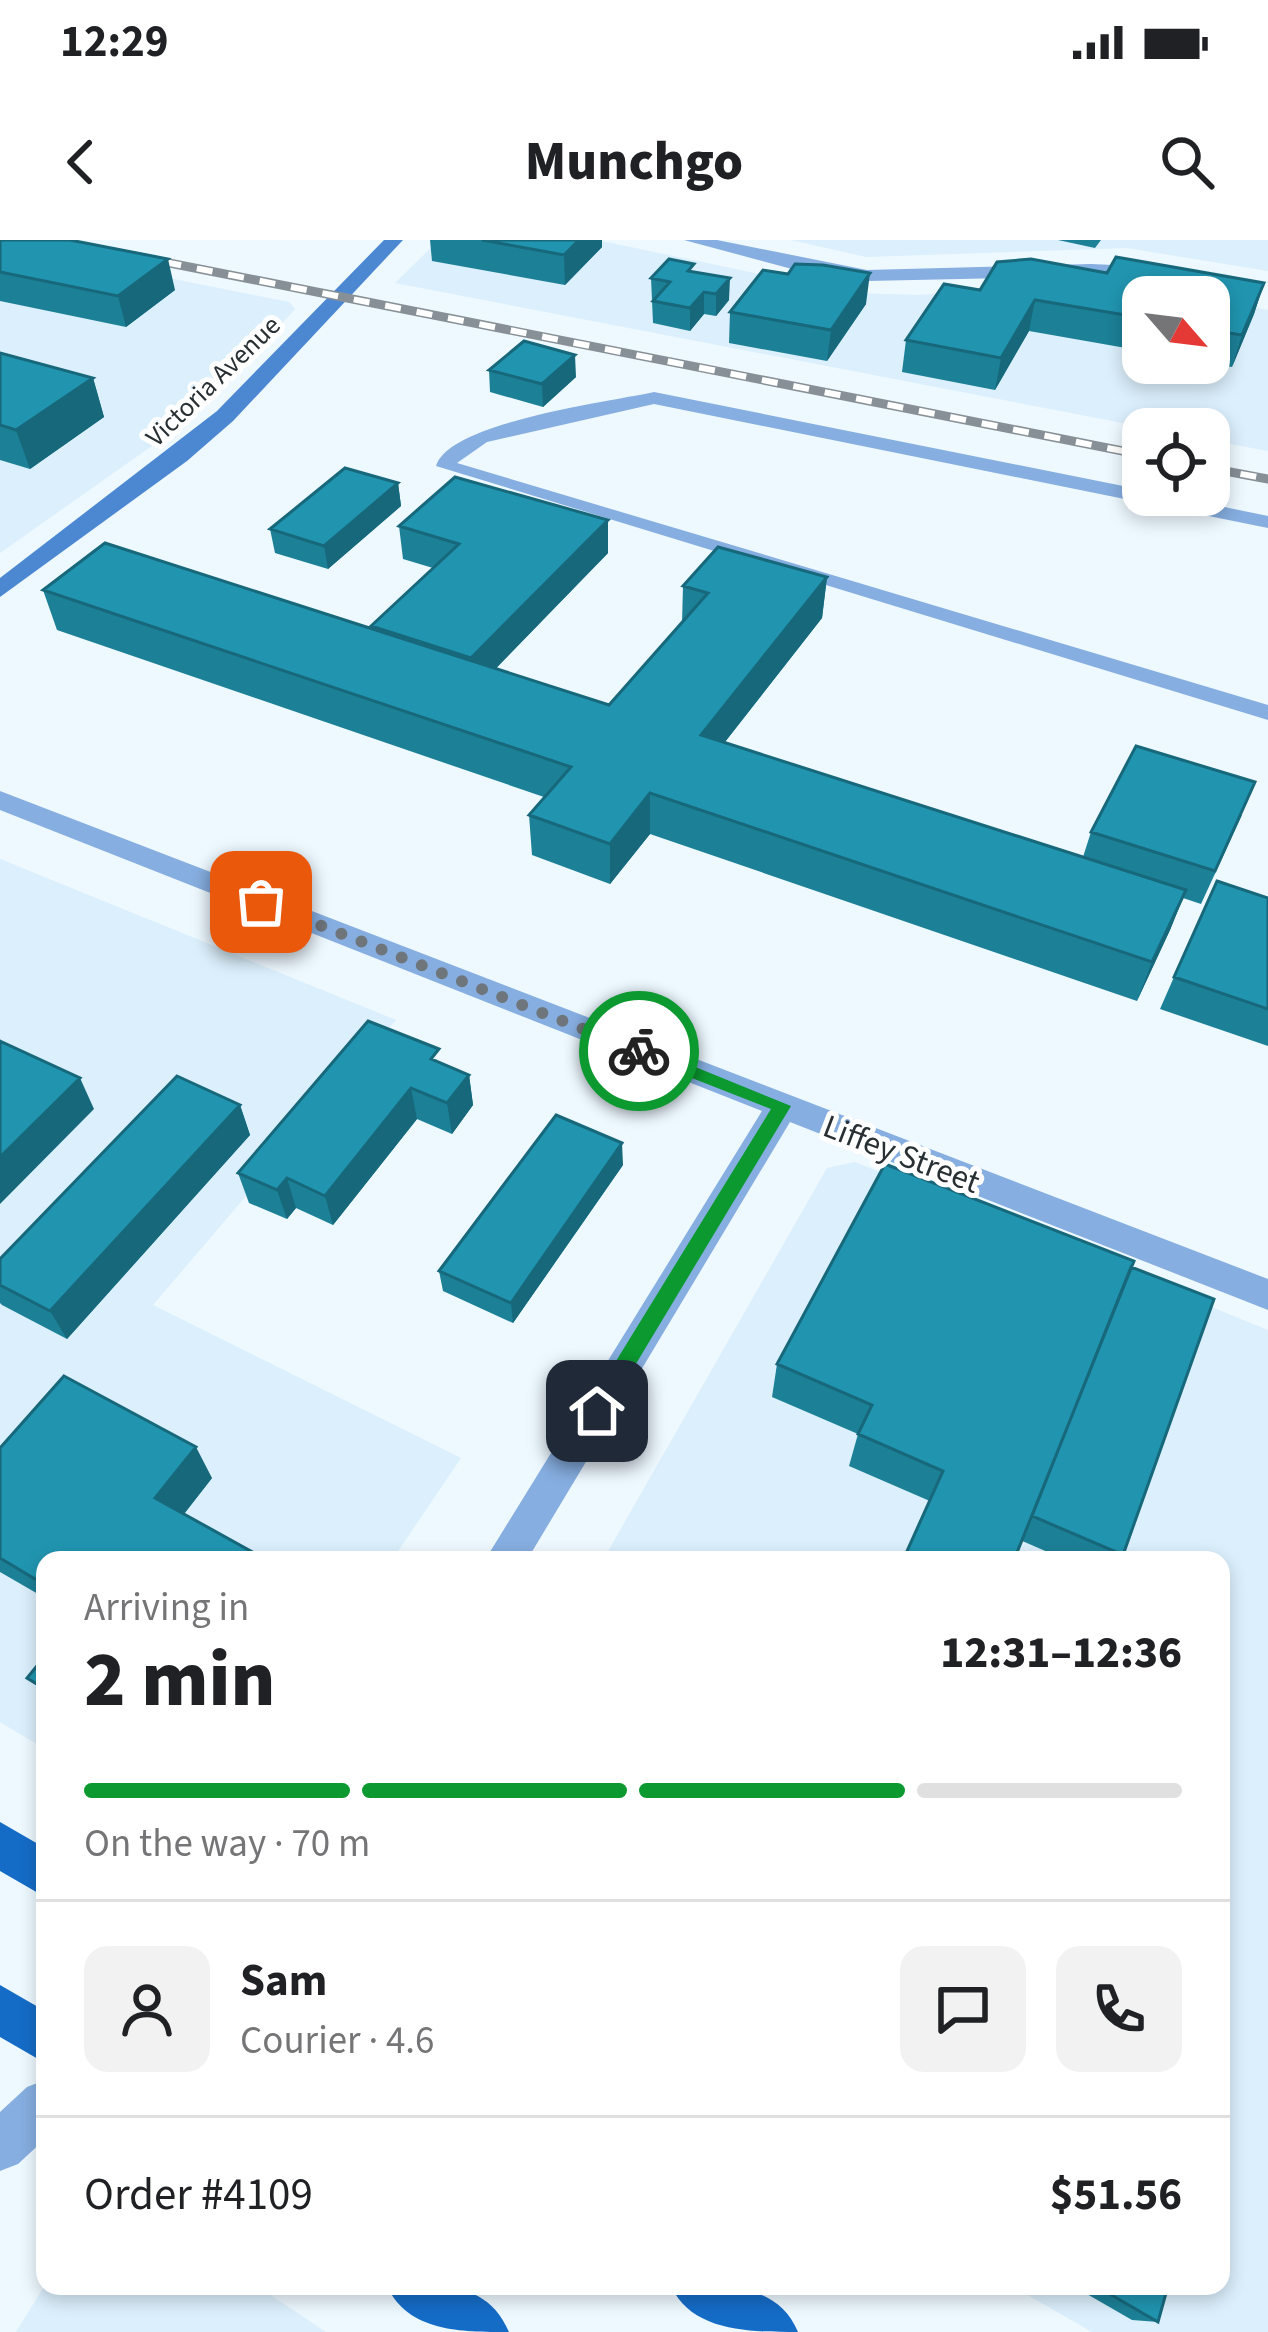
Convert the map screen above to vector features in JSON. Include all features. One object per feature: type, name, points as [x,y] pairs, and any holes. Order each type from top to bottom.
[{"type":"main road","name":"Victoria Avenue","points":[[0,590],[210,429],[394,240]]},
{"type":"main road","points":[[0,1845],[36,1868]]},
{"type":"main road","points":[[0,2009],[36,2033]]},
{"type":"main road","points":[[426,2295],[482,2332]]},
{"type":"main road","points":[[711,2295],[771,2332]]},
{"type":"street","points":[[693,240],[866,275],[944,276],[1070,268],[1175,275]]},
{"type":"street","name":"Liffey Street","points":[[0,800],[1268,1295]]},
{"type":"street","points":[[511,1551],[782,1106]]},
{"type":"street","points":[[0,2146],[36,2113]]},
{"type":"lane","points":[[1268,522],[654,398],[480,437],[449,456],[446,466],[1268,713]]},
{"type":"shaded area","points":[[439,240],[597,240],[850,293],[920,295],[1084,284],[1122,292],[1122,384],[1230,384],[1230,303],[1268,310],[1268,451],[1230,444],[1230,408],[1122,408],[1122,423],[395,283]]},
{"type":"shaded area","points":[[791,240],[1268,240],[1268,271],[1127,248],[866,257]]},
{"type":"shaded area","points":[[0,244],[289,302],[295,309],[200,412],[0,553]]},
{"type":"shaded area","points":[[0,859],[396,1020],[153,1305],[461,1458],[398,1551],[36,1551],[36,1744],[0,1722]]},
{"type":"shaded area","points":[[855,1162],[1268,1330],[1268,2332],[1092,2332],[1028,2295],[1230,2295],[1230,1551],[608,1551],[827,1168]]},
{"type":"shaded area","points":[[39,2295],[270,2295],[326,2332],[16,2332]]},
{"type":"building","points":[[0,240],[70,240],[168,259],[118,296],[0,272]]},
{"type":"building","points":[[482,240],[579,240],[564,255]]},
{"type":"building","points":[[1116,257],[1224,276],[1122,276],[1122,314],[1035,300],[1001,358],[906,340],[944,284],[980,290],[997,262],[1031,259],[1107,273]]},
{"type":"building","points":[[669,259],[694,264],[688,271],[730,278],[716,294],[704,292],[690,308],[653,301],[670,282],[651,278]]},
{"type":"building","points":[[795,264],[870,273],[831,330],[730,312],[763,270],[788,274]]},
{"type":"building","points":[[1230,277],[1264,283],[1242,335],[1230,333]]},
{"type":"building","points":[[524,341],[575,355],[542,384],[489,370]]},
{"type":"building","points":[[0,353],[93,378],[16,430],[0,425]]},
{"type":"building","points":[[345,468],[398,483],[324,546],[270,529]]},
{"type":"building","points":[[455,477],[608,520],[471,658],[371,626],[459,544],[399,526]]},
{"type":"building","points":[[105,543],[609,705],[708,593],[683,586],[718,547],[827,577],[701,735],[1186,890],[1152,962],[650,793],[610,844],[529,815],[571,767],[43,590]]},
{"type":"building","points":[[1136,746],[1255,782],[1215,871],[1091,832]]},
{"type":"building","points":[[1217,881],[1268,898],[1268,1009],[1174,977]]},
{"type":"building","points":[[368,1021],[439,1049],[431,1059],[469,1075],[447,1103],[411,1088],[325,1196],[287,1178],[277,1190],[238,1173]]},
{"type":"building","points":[[0,1041],[80,1078],[0,1157]]},
{"type":"building","points":[[177,1076],[240,1105],[50,1311],[0,1285],[0,1259]]},
{"type":"building","points":[[556,1115],[622,1143],[511,1303],[439,1271]]},
{"type":"building","points":[[885,1164],[1134,1261],[1018,1551],[907,1551],[943,1471],[858,1434],[872,1405],[777,1364]]},
{"type":"building","points":[[1131,1267],[1214,1299],[1124,1551],[1114,1551],[1032,1516]]},
{"type":"building","points":[[64,1376],[196,1447],[155,1498],[251,1551],[36,1551],[36,1580],[0,1558],[0,1448]]},
{"type":"building","points":[[1112,2295],[1166,2295],[1158,2322]]},
{"type":"railway","points":[[134,256],[1122,451]]},
{"type":"railway","points":[[1230,472],[1268,479]]},
{"type":"way so far","points":[[261,902],[639,1051]]},
{"type":"route","points":[[597,1411],[782,1106],[639,1051]]}]
